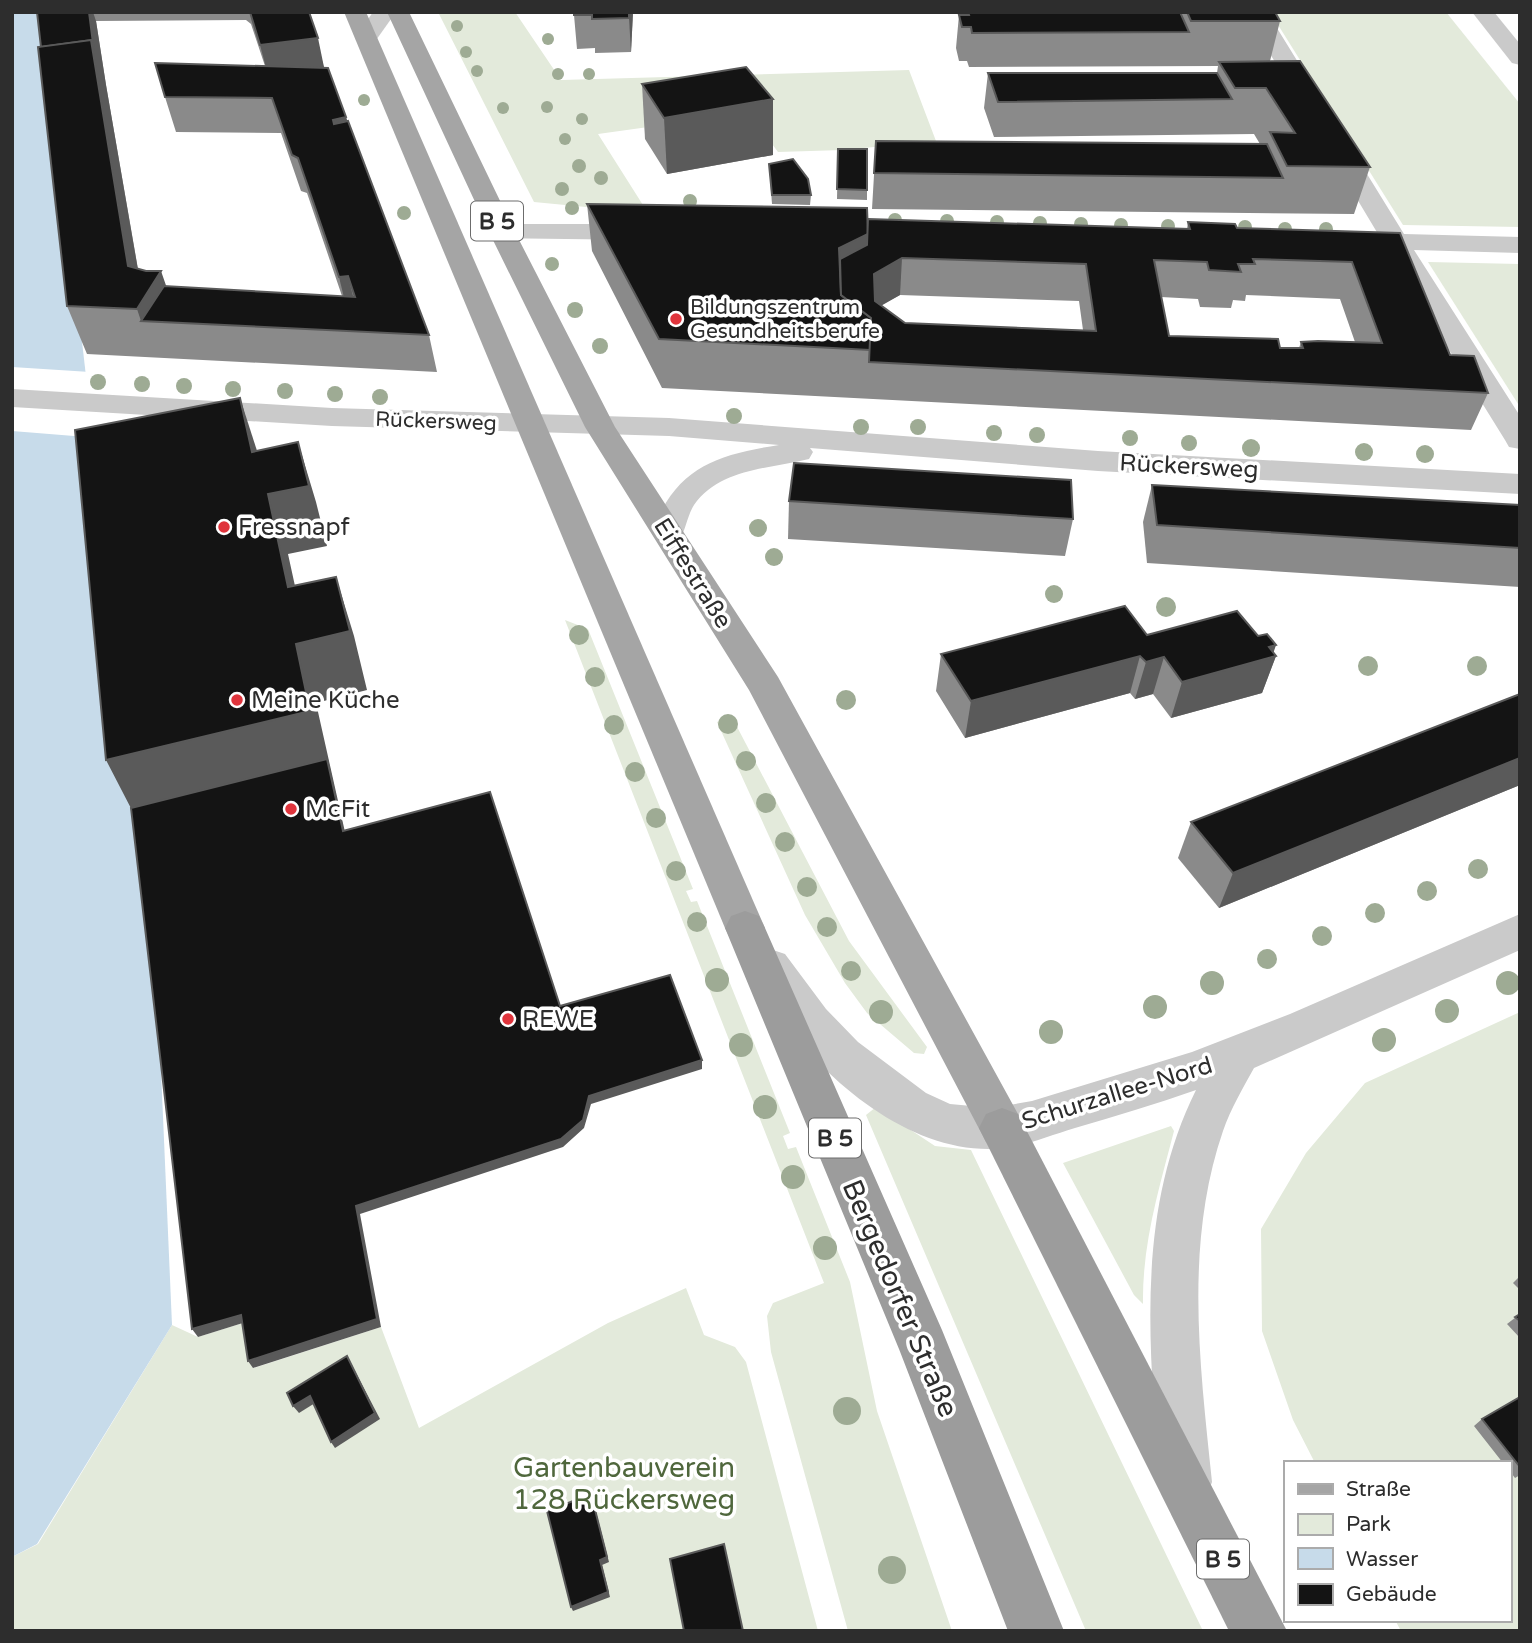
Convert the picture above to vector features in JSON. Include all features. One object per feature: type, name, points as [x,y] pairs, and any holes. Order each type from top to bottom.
[{"type":"highway","name":"Bergedorfer Straße","points":[[745,928],[924,1348],[1036,1631]]},
{"type":"highway","name":"B 5","points":[[1002,1128],[1259,1631]]},
{"type":"main road","name":"B 5","points":[[355,12],[528,424],[582,542],[745,928]]},
{"type":"main road","name":"Eiffestraße","points":[[398,12],[502,232],[600,427],[765,686],[1002,1128]]},
{"type":"street","points":[[366,38],[374,23],[386,12]]},
{"type":"street","points":[[1256,12],[1308,104],[1398,241],[1520,440]]},
{"type":"street","points":[[1482,12],[1520,58]]},
{"type":"street","points":[[502,232],[670,233]]},
{"type":"street","points":[[1328,240],[1520,245]]},
{"type":"street","name":"Rückersweg","points":[[12,398],[528,424],[670,427],[1098,461],[1520,484]]},
{"type":"street","name":"Rückersweg","points":[[668,533],[682,500],[704,480],[729,466],[758,457],[859,444]]},
{"type":"street","name":"Schurzallee-Nord","points":[[745,928],[807,1017],[848,1063],[878,1087],[930,1119],[968,1126],[1002,1128],[1139,1091],[1238,1055],[1520,931]]},
{"type":"street","name":"Schurzallee-Nord","points":[[1187,1487],[1171,1312],[1176,1223],[1197,1140],[1238,1055]]},
{"type":"green space","points":[[438,12],[515,12],[561,80],[909,70],[936,141],[843,150],[778,152],[749,113],[598,134],[648,213],[534,202]]},
{"type":"green space","points":[[1270,12],[1446,12],[1520,104],[1520,227],[1403,225]]},
{"type":"green space","points":[[1428,262],[1520,264],[1520,407]]},
{"type":"green space","points":[[565,620],[588,629],[693,889],[686,891],[691,902],[697,901],[790,1133],[783,1136],[788,1149],[796,1147],[850,1282],[877,1411],[952,1631],[848,1631],[771,1352],[767,1316],[773,1303],[824,1283]]},
{"type":"green space","points":[[729,717],[734,721],[849,941],[927,1047],[924,1054],[914,1053],[867,1013],[845,983],[805,915],[717,722]]},
{"type":"green space","points":[[1520,1012],[1520,1631],[1401,1631],[1396,1622],[1511,1622],[1511,1461],[1314,1461],[1293,1420],[1262,1331],[1261,1229],[1306,1153],[1365,1083]]},
{"type":"green space","points":[[876,1107],[935,1146],[971,1150],[1203,1631],[1086,1631],[866,1115]]},
{"type":"green space","points":[[1171,1126],[1174,1131],[1148,1238],[1143,1304],[1134,1295],[1063,1163]]},
{"type":"green space","name":"Gartenbauverein 128 Rückersweg","points":[[686,1288],[704,1335],[735,1347],[746,1362],[818,1631],[12,1631],[12,1557],[38,1544],[172,1325],[198,1337],[246,1322],[254,1368],[381,1327],[419,1428],[608,1323]]},
{"type":"water","points":[[12,12],[44,12],[158,1001],[172,1325],[37,1544],[12,1557]]},
{"type":"pier","points":[[12,367],[90,372],[99,438],[12,431]]},
{"type":"building","points":[[37,12],[89,12],[94,51],[91,40],[41,47]]},
{"type":"building","points":[[250,12],[309,12],[318,38],[260,45]]},
{"type":"building","points":[[574,12],[629,12],[629,18],[592,19],[592,15],[574,15]]},
{"type":"building","points":[[968,12],[1180,12],[1189,32],[972,33],[971,27],[962,27],[959,15],[969,15]]},
{"type":"building","points":[[1187,12],[1275,12],[1280,21],[1191,21]]},
{"type":"building","points":[[91,40],[128,266],[146,271],[161,271],[137,309],[67,306],[38,47]]},
{"type":"building","points":[[1300,61],[1370,167],[1287,166],[1270,132],[1295,133],[1266,88],[1235,88],[1219,62]]},
{"type":"building","points":[[155,63],[328,68],[346,117],[333,120],[334,124],[348,121],[429,335],[141,321],[164,286],[355,297],[348,276],[339,277],[298,158],[292,155],[272,98],[165,97]]},
{"type":"building","points":[[746,67],[773,99],[664,118],[642,84]]},
{"type":"building","points":[[988,73],[1217,73],[1232,99],[998,102]]},
{"type":"building","points":[[876,141],[1267,144],[1283,178],[874,173]]},
{"type":"building","points":[[838,149],[867,149],[867,190],[837,189]]},
{"type":"building","points":[[793,159],[808,179],[811,195],[772,195],[769,164]]},
{"type":"building","points":[[587,204],[867,208],[868,234],[839,248],[841,295],[871,318],[870,350],[659,339]]},
{"type":"building","points":[[868,219],[1190,229],[1188,222],[1235,224],[1237,228],[1400,233],[1450,355],[1474,356],[1488,393],[869,362],[871,318],[841,295],[840,259],[867,245]],"holes":[[[902,258],[1086,264],[1096,331],[905,323],[875,301],[874,274]],[[1253,259],[1352,262],[1382,343],[1318,341],[1301,342],[1303,348],[1280,348],[1278,339],[1169,336],[1154,260],[1207,262],[1209,270],[1241,272],[1238,264],[1255,264]]]},
{"type":"building","points":[[240,398],[252,452],[298,442],[309,486],[268,494],[288,587],[336,577],[350,631],[296,644],[310,711],[106,760],[75,430]]},
{"type":"building","points":[[794,463],[1071,480],[1073,519],[789,501]]},
{"type":"building","points":[[1152,485],[1520,505],[1520,548],[1157,525]]},
{"type":"building","points":[[1125,606],[1147,635],[1237,611],[1258,636],[1267,634],[1276,645],[1269,647],[1276,656],[1182,682],[1164,657],[1146,662],[1140,656],[971,701],[941,654]]},
{"type":"building","points":[[1520,694],[1520,758],[1233,873],[1191,822]]},
{"type":"building","points":[[327,759],[343,831],[490,792],[560,1006],[670,975],[702,1060],[589,1096],[583,1120],[561,1139],[356,1206],[377,1319],[248,1361],[241,1315],[192,1329],[131,808]]},
{"type":"building","points":[[347,1356],[375,1413],[331,1442],[310,1396],[293,1406],[287,1393]]},
{"type":"building","points":[[1520,1397],[1520,1467],[1482,1419]]},
{"type":"building","points":[[591,1494],[607,1557],[600,1560],[608,1592],[571,1607],[547,1511]]},
{"type":"building","points":[[724,1544],[743,1631],[684,1631],[670,1559]]},
{"type":"place","name":"Bildungszentrum Gesundheitsberufe","points":[[676,319]]},
{"type":"place","name":"Fressnapf","points":[[224,527]]},
{"type":"place","name":"Meine Küche","points":[[237,700]]},
{"type":"place","name":"McFit","points":[[291,809]]},
{"type":"place","name":"REWE","points":[[508,1019]]}]
